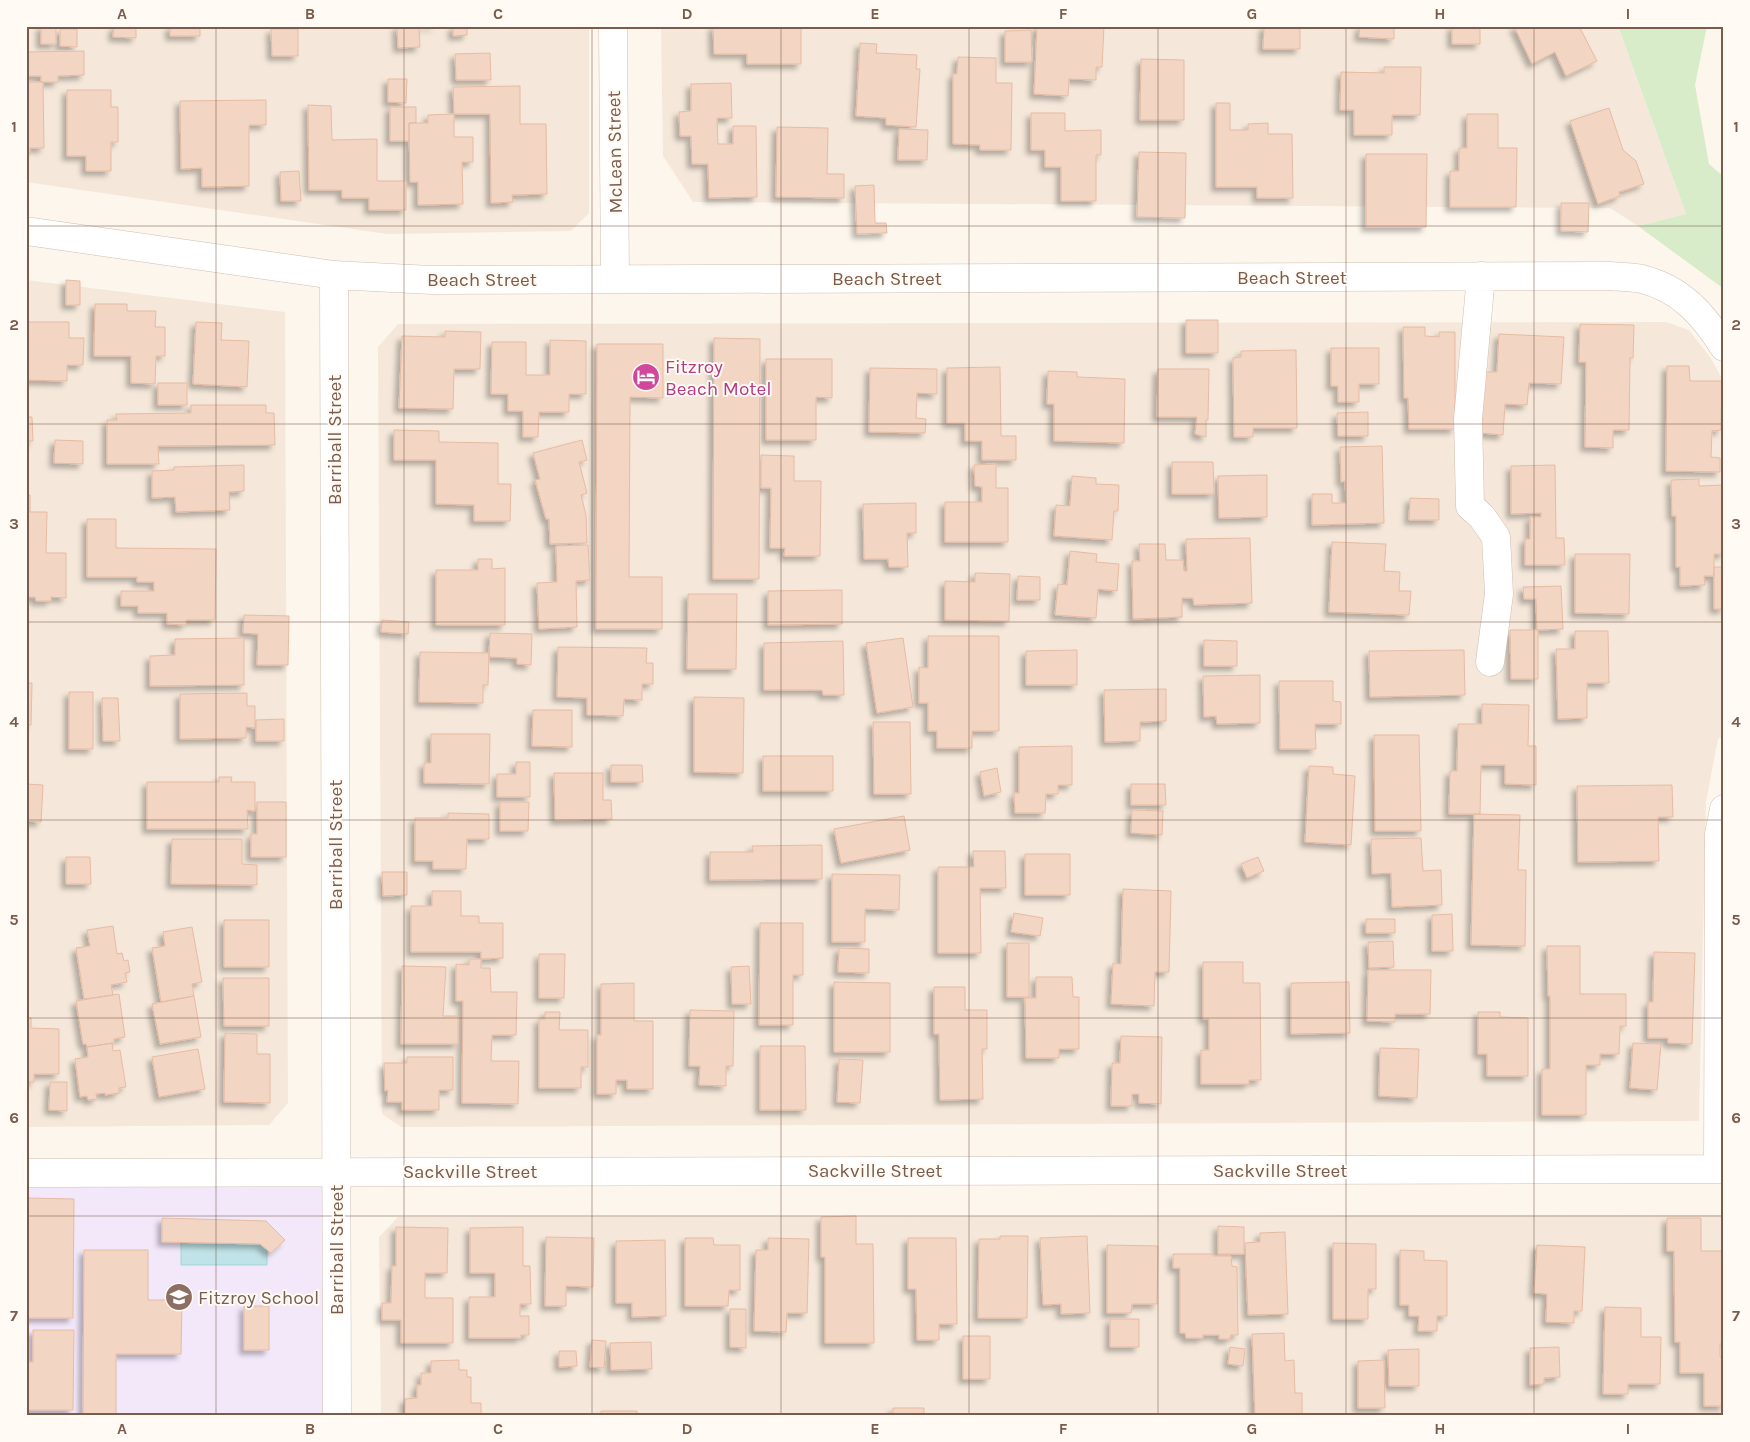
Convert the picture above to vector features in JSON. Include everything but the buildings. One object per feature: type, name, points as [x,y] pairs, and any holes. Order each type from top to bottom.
[{"type":"street","name":"McLean Street","points":[[613,26],[615,278]]},
{"type":"street","name":"Beach Street","points":[[26,231],[334,275],[431,280],[1610,276],[1641,279],[1674,291],[1692,306],[1724,347]]},
{"type":"street","name":"Barriball Street","points":[[334,275],[337,1416]]},
{"type":"street","points":[[1481,276],[1468,419],[1470,506],[1482,517],[1496,537],[1500,594],[1490,662]]},
{"type":"street","points":[[1721,1169],[1719,834],[1724,809]]},
{"type":"street","name":"Sackville Street","points":[[26,1173],[1721,1169]]},
{"type":"shaded area","points":[[26,26],[589,26],[589,213],[571,231],[387,234],[26,182]]},
{"type":"shaded area","points":[[661,26],[1618,26],[1686,214],[1638,226],[1610,208],[693,202],[663,156]]},
{"type":"shaded area","points":[[26,280],[285,312],[288,1103],[269,1125],[26,1127]]},
{"type":"shaded area","points":[[1666,322],[1689,330],[1710,357],[1724,382],[1724,736],[1718,739],[1706,802],[1699,1121],[401,1127],[382,1114],[378,347],[398,324]]},
{"type":"shaded area","name":"Fitzroy School","points":[[26,1177],[334,1179],[331,1416],[26,1416]]},
{"type":"shaded area","points":[[1724,1215],[1724,1416],[381,1416],[379,1237],[398,1217]]},
{"type":"green space","points":[[1618,26],[1707,26],[1695,85],[1709,164],[1724,177],[1724,289],[1638,226],[1686,214]]},
{"type":"water","points":[[181,1222],[267,1223],[267,1265],[181,1265]]},
{"type":"place","name":"Fitzroy Beach Motel","points":[[646,377]]},
{"type":"place","name":"Fitzroy School","points":[[179,1297]]}]
